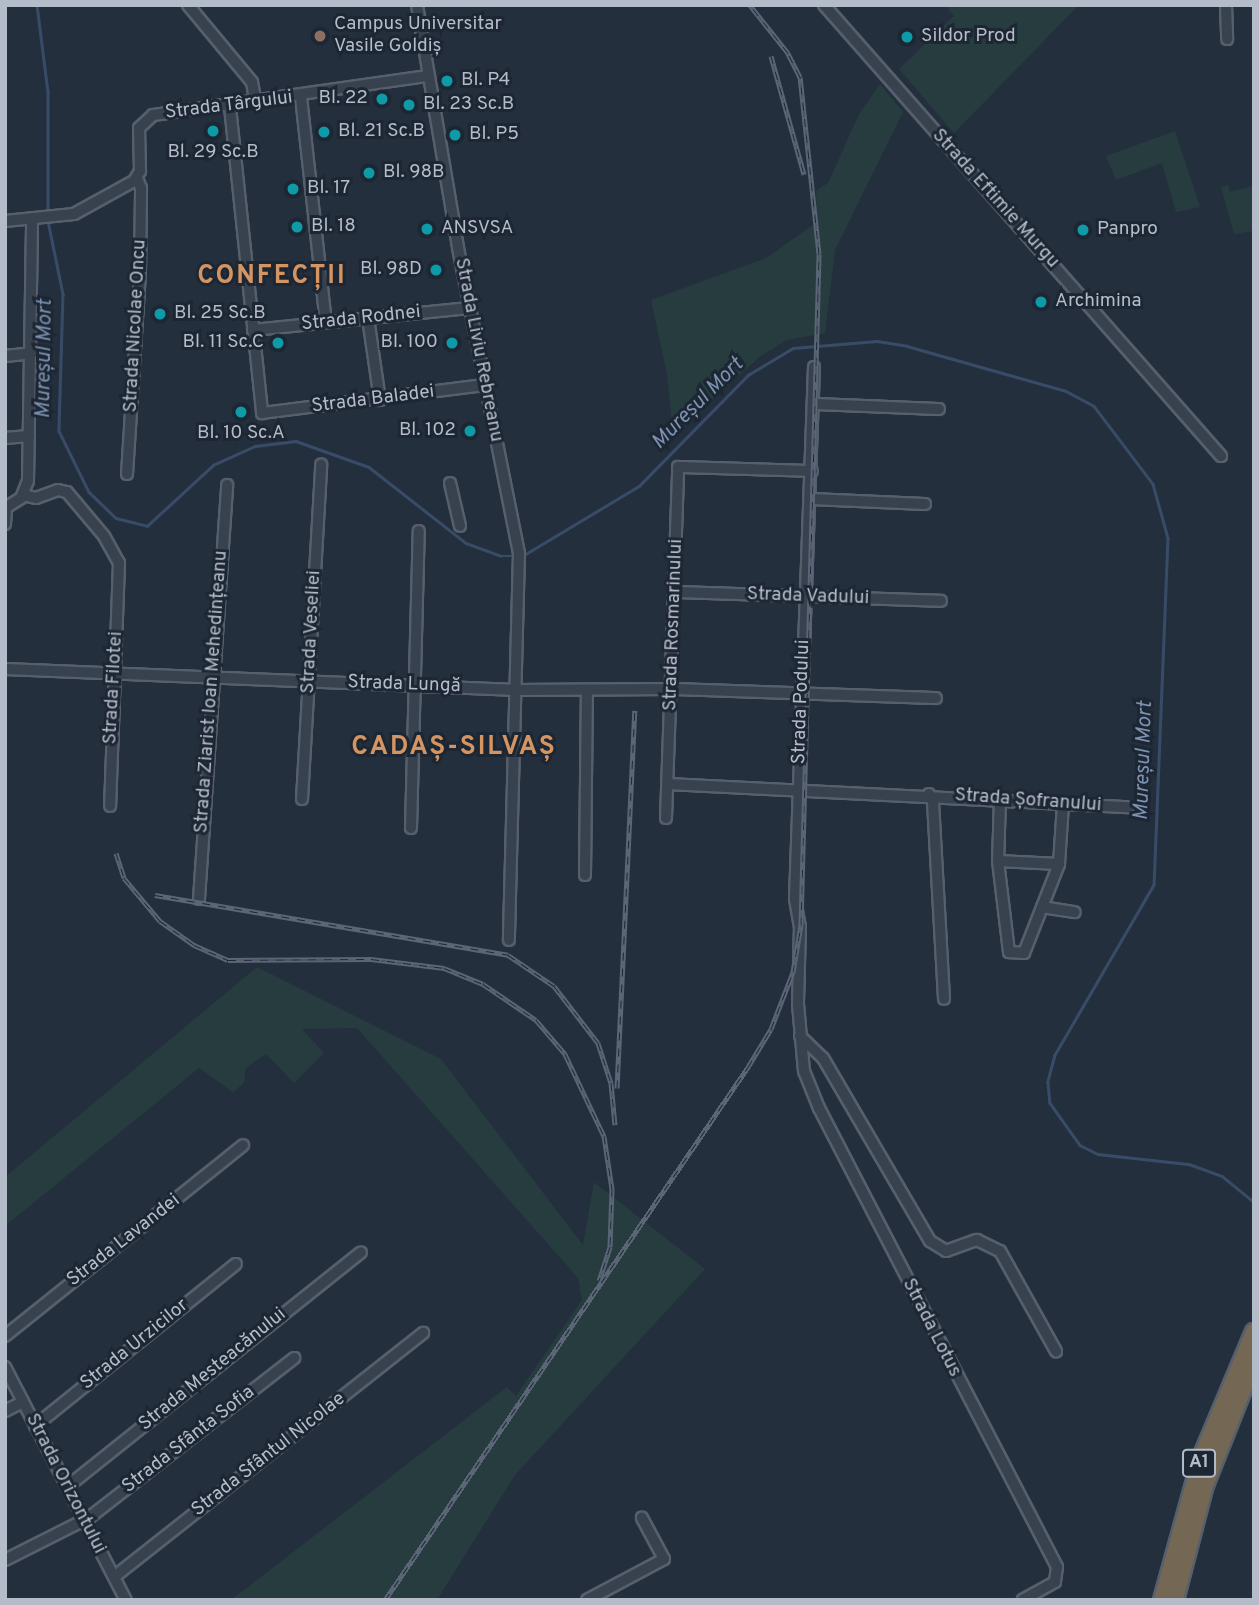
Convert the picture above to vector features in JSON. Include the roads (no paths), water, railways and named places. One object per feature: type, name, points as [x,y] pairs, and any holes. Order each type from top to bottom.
[{"type":"highway","name":"A1","points":[[1162,1600],[1200,1458],[1254,1332]]},
{"type":"highway","name":"A1","points":[[1175,1600],[1209,1474],[1254,1362]]},
{"type":"street","points":[[188,5],[252,82],[255,99]]},
{"type":"street","name":"Strada Liviu Rebreanu","points":[[417,5],[469,308],[519,553],[509,940]]},
{"type":"street","name":"Strada Eftimie Murgu","points":[[824,5],[1222,456]]},
{"type":"street","points":[[1226,5],[1227,39]]},
{"type":"street","name":"Strada Târgului","points":[[137,178],[138,131],[146,119],[230,107],[255,99],[301,97],[428,76]]},
{"type":"street","points":[[301,97],[326,322]]},
{"type":"street","points":[[230,107],[253,330]]},
{"type":"street","points":[[5,221],[50,218],[88,209],[137,178]]},
{"type":"street","name":"Strada Nicolae Oncu","points":[[127,474],[140,273],[141,188],[137,178]]},
{"type":"street","points":[[5,524],[8,506],[23,495],[29,436],[32,219]]},
{"type":"street","name":"Strada Rodnei","points":[[253,330],[469,308]]},
{"type":"street","points":[[368,318],[380,400]]},
{"type":"street","name":"Strada Baladei","points":[[253,330],[262,413],[485,385]]},
{"type":"street","points":[[5,356],[32,353]]},
{"type":"street","name":"Strada Podului","points":[[800,1036],[800,926],[795,899],[815,404],[814,368]]},
{"type":"street","points":[[815,404],[939,409]]},
{"type":"street","points":[[5,438],[29,436]]},
{"type":"street","name":"Strada Veseliei","points":[[302,799],[321,465]]},
{"type":"street","name":"Strada Rosmarinului","points":[[666,818],[673,690],[678,467],[812,471]]},
{"type":"street","points":[[450,484],[460,526]]},
{"type":"street","name":"Strada Ziarist Ioan Mehedințeanu","points":[[199,899],[227,485]]},
{"type":"street","name":"Strada Filotei","points":[[23,495],[36,498],[58,490],[67,492],[104,536],[121,570],[110,806]]},
{"type":"street","points":[[811,499],[925,504]]},
{"type":"street","points":[[411,828],[419,531]]},
{"type":"street","name":"Strada Vadului","points":[[675,592],[941,601]]},
{"type":"street","name":"Strada Lungă","points":[[5,669],[516,690],[673,690],[936,698]]},
{"type":"street","points":[[585,875],[587,691]]},
{"type":"street","points":[[668,784],[929,794],[933,802],[944,999]]},
{"type":"street","name":"Strada Șofranului","points":[[929,794],[1128,807]]},
{"type":"street","points":[[1000,799],[998,861],[1009,952],[1024,953],[1059,864],[1063,803]]},
{"type":"street","points":[[998,861],[1059,864]]},
{"type":"street","points":[[1042,907],[1075,912]]},
{"type":"street","points":[[800,1036],[822,1058],[930,1241],[946,1251],[976,1240],[1000,1251],[1056,1351]]},
{"type":"street","name":"Strada Lotus","points":[[800,1036],[804,1071],[819,1108],[1057,1567],[1055,1582],[1023,1600]]},
{"type":"street","name":"Strada Lavandei","points":[[5,1336],[243,1145]]},
{"type":"street","name":"Strada Mesteacănului","points":[[67,1487],[361,1252]]},
{"type":"street","name":"Strada Urzicilor","points":[[35,1426],[236,1264]]},
{"type":"street","name":"Strada Sfântul Nicolae","points":[[114,1577],[423,1333]]},
{"type":"street","name":"Strada Sfânta Sofia","points":[[5,1560],[83,1520],[295,1358]]},
{"type":"street","name":"Strada Orizontului","points":[[5,1367],[126,1600]]},
{"type":"street","points":[[5,1411],[23,1402]]},
{"type":"street","points":[[587,1600],[663,1559],[642,1518]]},
{"type":"waterway","name":"Mureșul Mort","points":[[37,5],[48,92],[48,215]]},
{"type":"waterway","name":"Mureșul Mort","points":[[48,221],[63,294],[59,431],[89,492],[116,518],[147,526],[213,465],[255,446],[296,441],[369,467],[466,543],[501,556],[517,556]]},
{"type":"waterway","name":"Mureșul Mort","points":[[524,555],[639,486],[748,375],[793,348],[877,341],[907,346],[1066,391],[1094,406],[1153,484],[1168,538],[1154,885],[1055,1055],[1048,1082],[1050,1103],[1080,1145],[1098,1154],[1189,1164],[1222,1176],[1254,1202]]},
{"type":"railway","points":[[385,1600],[748,1067],[771,1029],[793,972],[801,925],[819,254],[800,77],[788,53],[750,5]]},
{"type":"railway","points":[[771,56],[804,174]]},
{"type":"railway","points":[[617,1088],[635,710]]},
{"type":"railway","points":[[116,853],[124,878],[160,921],[194,945],[228,960],[371,959],[444,968],[483,984],[536,1020],[565,1054],[604,1136],[612,1189],[610,1247],[599,1280]]},
{"type":"railway","points":[[155,895],[508,955],[554,986],[598,1043],[611,1083],[615,1125]]},
{"type":"place","name":"Campus Universitar Vasile Goldiș","points":[[320,36]]},
{"type":"place","name":"Sildor Prod","points":[[907,37]]},
{"type":"place","name":"Bl. P4","points":[[447,81]]},
{"type":"place","name":"Bl. 22","points":[[382,99]]},
{"type":"place","name":"Bl. 23 Sc.B","points":[[409,105]]},
{"type":"place","name":"Bl. 29 Sc.B","points":[[213,131]]},
{"type":"place","name":"Bl. 21 Sc.B","points":[[324,132]]},
{"type":"place","name":"Bl. P5","points":[[455,135]]},
{"type":"place","name":"Bl. 98B","points":[[369,173]]},
{"type":"place","name":"Bl. 17","points":[[293,189]]},
{"type":"place","name":"Bl. 18","points":[[297,227]]},
{"type":"place","name":"ANSVSA","points":[[427,229]]},
{"type":"place","name":"Panpro","points":[[1083,230]]},
{"type":"place","name":"Bl. 98D","points":[[436,270]]},
{"type":"place","name":"Archimina","points":[[1041,302]]},
{"type":"place","name":"Bl. 25 Sc.B","points":[[160,314]]},
{"type":"place","name":"Bl. 11 Sc.C","points":[[278,343]]},
{"type":"place","name":"Bl. 100","points":[[452,343]]},
{"type":"place","name":"Bl. 10 Sc.A","points":[[241,412]]},
{"type":"place","name":"Bl. 102","points":[[470,431]]},
{"type":"district","name":"CONFECȚII","points":[[272,277]]},
{"type":"district","name":"CADAȘ-SILVAȘ","points":[[454,748]]}]
